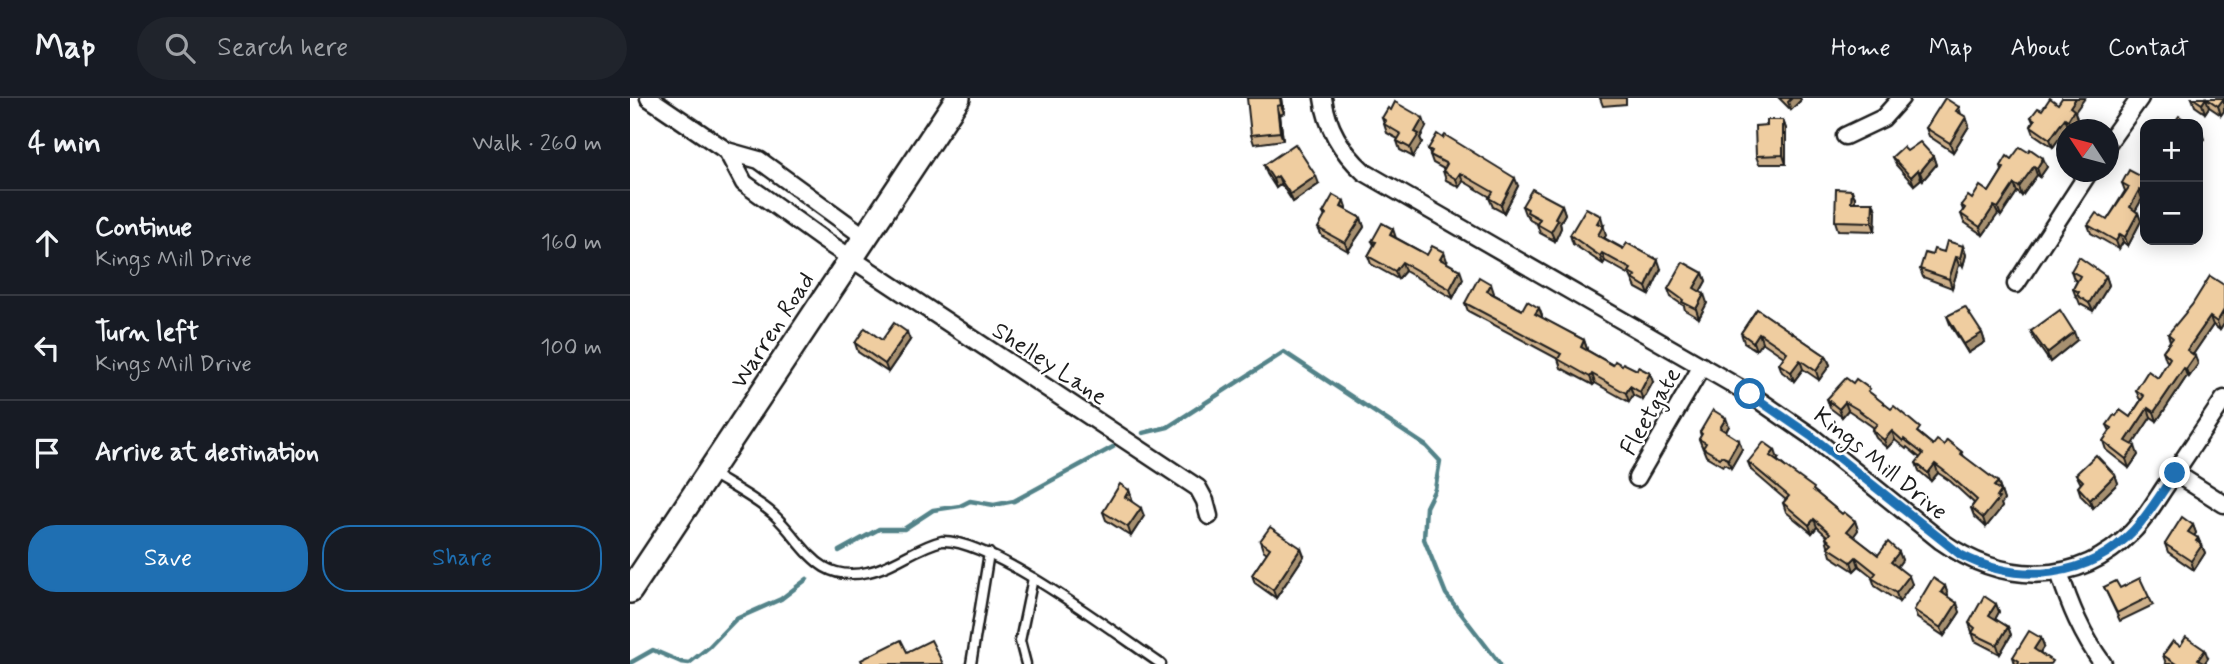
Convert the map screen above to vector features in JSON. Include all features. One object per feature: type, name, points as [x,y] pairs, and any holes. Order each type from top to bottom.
[{"type":"street","points":[[649,98],[727,151],[759,160],[865,237]]},
{"type":"street","name":"Warren Road","points":[[631,586],[710,472],[958,98]]},
{"type":"street","name":"Kings Mill Drive","points":[[1323,98],[1327,117],[1338,141],[1351,161],[1364,173],[1750,394],[1792,422],[1961,555],[1987,567],[2035,574],[2059,572],[2093,560],[2124,540],[2144,519],[2224,399]]},
{"type":"street","points":[[1845,136],[1883,118],[1901,98]]},
{"type":"street","points":[[2119,128],[2140,98]]},
{"type":"street","name":"Shelley Lane","points":[[727,151],[744,183],[851,258],[1198,488],[1206,501],[1209,516]]},
{"type":"street","points":[[2015,285],[2082,182]]},
{"type":"street","name":"Fleetgate","points":[[1637,478],[1702,366]]},
{"type":"street","points":[[2175,473],[2224,504]]},
{"type":"street","points":[[2059,572],[2073,615],[2087,642],[2103,664]]},
{"type":"lane","points":[[710,472],[771,512],[816,562],[840,574],[871,572],[942,541],[952,540],[989,553],[1033,578],[1161,664]]},
{"type":"lane","points":[[971,664],[989,553]]},
{"type":"lane","points":[[1026,664],[1020,641],[1033,578]]},
{"type":"building","points":[[1247,98],[1280,98],[1281,105],[1277,106],[1280,132],[1251,135]]},
{"type":"building","points":[[1945,98],[1959,107],[1956,111],[1966,117],[1950,143],[1926,128]]},
{"type":"building","points":[[2050,98],[2058,104],[2062,98],[2076,98],[2070,107],[2074,110],[2069,119],[2056,119],[2056,131],[2050,139],[2031,126],[2035,120],[2031,117],[2038,108],[2042,110]]},
{"type":"building","points":[[2193,98],[2206,98],[2202,104]]},
{"type":"building","points":[[2206,98],[2224,98],[2218,106]]},
{"type":"building","points":[[1395,102],[1423,118],[1415,132],[1419,134],[1410,148],[1397,141],[1401,134],[1384,124],[1386,121],[1382,118]]},
{"type":"building","points":[[1767,120],[1783,120],[1783,155],[1756,156],[1755,126],[1767,125]]},
{"type":"building","points":[[1437,134],[1443,138],[1445,135],[1515,178],[1501,205],[1489,198],[1493,192],[1460,173],[1456,179],[1443,171],[1447,164],[1430,155],[1432,151],[1428,149]]},
{"type":"building","points":[[1920,142],[1933,156],[1920,172],[1918,170],[1911,177],[1892,157],[1903,147],[1907,151]]},
{"type":"building","points":[[1295,144],[1316,176],[1290,194],[1278,176],[1273,179],[1264,165]]},
{"type":"building","points":[[2020,147],[2028,152],[2030,149],[2043,158],[2019,187],[2014,184],[1998,208],[1994,206],[1980,227],[1961,214],[1965,208],[1961,205],[1968,196],[1972,199],[1980,186],[1989,192],[2004,168],[2001,166],[2007,156],[2011,159]]},
{"type":"building","points":[[2129,170],[2140,176],[2140,190],[2130,207],[2138,213],[2125,237],[2120,234],[2116,241],[2088,225],[2096,213],[2107,220],[2129,187],[2122,183]]},
{"type":"building","points":[[1532,189],[1562,205],[1551,232],[1537,224],[1540,219],[1522,206]]},
{"type":"building","points":[[1836,189],[1852,190],[1851,202],[1873,202],[1872,222],[1835,221]]},
{"type":"building","points":[[1333,195],[1344,201],[1341,207],[1361,218],[1345,243],[1318,228]]},
{"type":"building","points":[[1586,208],[1601,216],[1597,223],[1603,226],[1598,235],[1623,249],[1627,243],[1658,260],[1646,287],[1633,279],[1636,276],[1629,272],[1631,269],[1602,253],[1600,256],[1570,235]]},
{"type":"building","points":[[1382,223],[1393,229],[1390,235],[1427,255],[1432,246],[1444,252],[1440,259],[1460,270],[1450,289],[1402,262],[1395,271],[1368,256],[1376,242],[1372,241]]},
{"type":"building","points":[[1947,241],[1963,246],[1960,258],[1956,257],[1949,279],[1920,269],[1925,253],[1932,255],[1934,249],[1944,252]]},
{"type":"building","points":[[2079,257],[2106,276],[2089,303],[2073,289],[2080,276],[2071,271]]},
{"type":"building","points":[[1683,262],[1703,273],[1694,288],[1704,294],[1696,309],[1682,302],[1683,300],[1668,289]]},
{"type":"building","points":[[2210,276],[2224,285],[2224,310],[2217,322],[2210,317],[2187,350],[2195,356],[2154,412],[2148,408],[2126,441],[2135,446],[2126,459],[2103,441],[2112,428],[2107,425],[2120,410],[2130,417],[2144,396],[2136,390],[2148,371],[2158,378],[2170,358],[2163,351],[2173,338],[2168,334],[2192,305]]},
{"type":"building","points":[[1479,277],[1491,284],[1487,291],[1522,310],[1527,301],[1539,308],[1535,314],[1584,340],[1581,347],[1613,365],[1615,361],[1650,373],[1640,392],[1630,386],[1626,393],[1592,374],[1590,377],[1558,359],[1561,354],[1465,303]]},
{"type":"building","points":[[1965,307],[1982,333],[1964,344],[1947,316]]},
{"type":"building","points":[[1757,309],[1826,356],[1816,371],[1800,360],[1791,372],[1779,364],[1787,352],[1759,333],[1753,342],[1741,333]]},
{"type":"building","points":[[2060,310],[2074,332],[2047,353],[2031,331]]},
{"type":"building","points":[[894,323],[907,332],[885,364],[855,343],[865,328],[882,340]]},
{"type":"building","points":[[1846,378],[1853,383],[1856,379],[1891,409],[1894,406],[1920,428],[1917,432],[1933,445],[1937,440],[1944,445],[1947,440],[1998,482],[1994,486],[2001,491],[1997,497],[1999,498],[1983,518],[1971,508],[1977,500],[1947,473],[1935,464],[1928,473],[1916,463],[1923,454],[1904,439],[1903,441],[1892,431],[1884,440],[1872,430],[1877,424],[1857,409],[1845,402],[1839,409],[1827,399]]},
{"type":"building","points":[[1713,410],[1726,418],[1720,428],[1739,440],[1728,459],[1721,456],[1720,458],[1703,448],[1706,443],[1699,439],[1702,434],[1700,432]]},
{"type":"building","points":[[1764,442],[1775,450],[1770,456],[1814,488],[1813,490],[1842,514],[1844,512],[1855,521],[1847,531],[1878,555],[1888,542],[1899,552],[1891,562],[1909,576],[1896,593],[1872,578],[1876,573],[1856,557],[1851,562],[1828,547],[1832,543],[1826,538],[1830,533],[1814,519],[1809,525],[1783,503],[1789,496],[1748,462]]},
{"type":"building","points":[[2096,455],[2115,475],[2090,500],[2078,487],[2083,481],[2076,474]]},
{"type":"building","points":[[1120,484],[1129,490],[1125,497],[1141,508],[1128,527],[1103,512]]},
{"type":"building","points":[[2182,517],[2193,525],[2188,532],[2198,538],[2196,541],[2202,545],[2191,561],[2165,544]]},
{"type":"building","points":[[1270,527],[1301,548],[1273,590],[1252,575],[1270,548],[1260,541]]},
{"type":"building","points":[[1933,578],[1945,586],[1941,592],[1957,603],[1941,628],[1914,610]]},
{"type":"building","points":[[2140,578],[2149,597],[2117,613],[2104,587],[2116,581],[2120,588]]},
{"type":"building","points":[[1984,596],[1996,604],[1989,615],[2008,627],[1997,645],[1972,633],[1975,628],[1969,623]]},
{"type":"building","points":[[2029,631],[2041,638],[2034,649],[2052,661],[2050,664],[2018,664],[2019,661],[2013,657]]},
{"type":"building","points":[[2186,637],[2205,650],[2198,660],[2202,664],[2176,664],[2163,655],[2173,641],[2180,646]]},
{"type":"building","points":[[901,640],[907,652],[931,640],[943,664],[863,664],[861,660]]},
{"type":"waterway","points":[[1143,433],[1168,427],[1284,352],[1426,446],[1440,461],[1435,489],[1426,507],[1424,539],[1446,594],[1500,664]]},
{"type":"waterway","points":[[839,551],[879,529],[904,529],[933,510],[960,506],[970,501],[994,505],[1014,501],[1113,447]]},
{"type":"waterway","points":[[630,663],[653,650],[689,663],[736,619],[781,599],[807,579]]},
{"type":"route","points":[[1750,394],[1811,436],[1961,555],[1987,567],[2011,572],[2059,572],[2093,560],[2109,551],[2144,519],[2175,473]]}]
